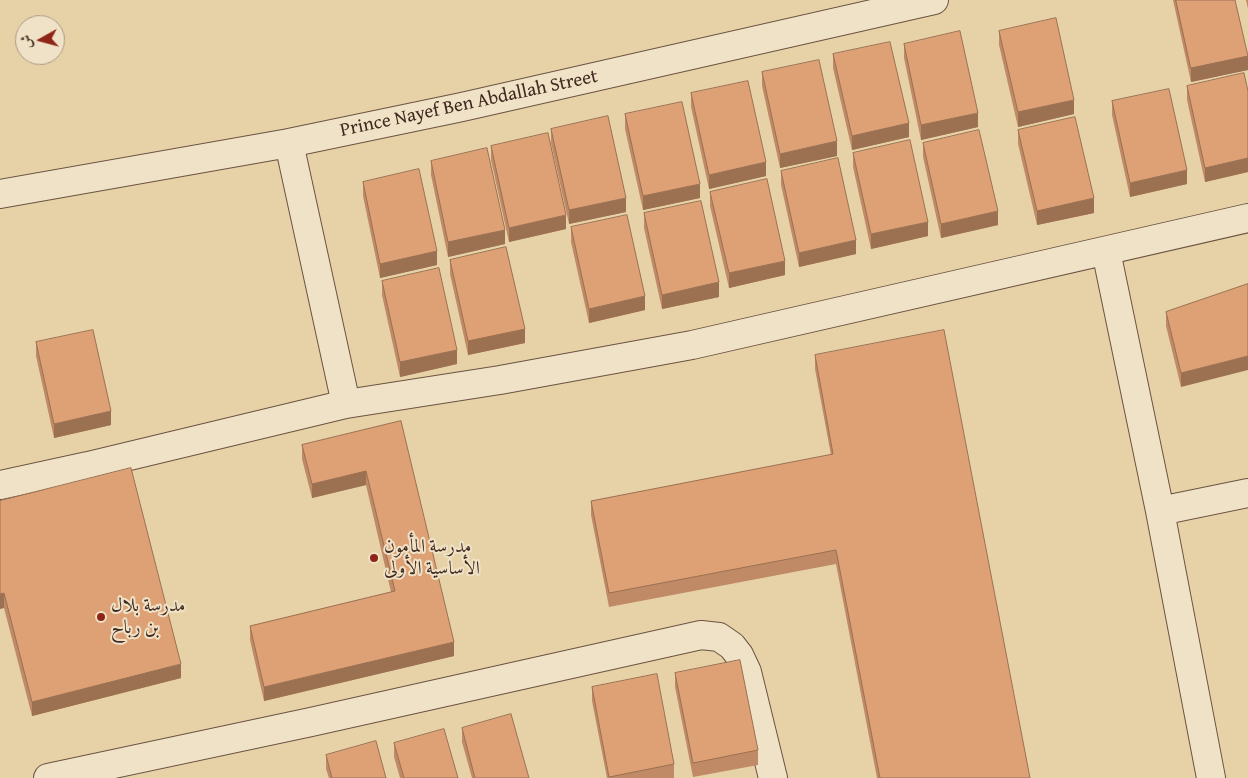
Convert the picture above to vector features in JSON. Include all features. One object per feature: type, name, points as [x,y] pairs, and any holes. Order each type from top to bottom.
[{"type":"street","name":"Prince Nayef Ben Abdallah Street","points":[[0,194],[289,144],[462,107],[934,0]]},
{"type":"street","points":[[289,144],[346,404]]},
{"type":"street","points":[[0,485],[88,466],[346,404],[500,380],[692,344],[1248,218]]},
{"type":"street","points":[[1106,250],[1160,511],[1211,778]]},
{"type":"street","points":[[1160,511],[1248,493]]},
{"type":"street","points":[[48,778],[311,722],[701,635],[719,637],[732,646],[747,672],[772,778]]},
{"type":"building","points":[[1176,0],[1235,0],[1248,56],[1191,68]]},
{"type":"building","points":[[1056,18],[1074,100],[1018,112],[999,31]]},
{"type":"building","points":[[960,31],[978,113],[921,125],[904,44]]},
{"type":"building","points":[[890,42],[909,123],[852,136],[833,54]]},
{"type":"building","points":[[819,60],[837,141],[780,154],[762,72]]},
{"type":"building","points":[[1244,73],[1248,91],[1248,158],[1205,168],[1187,86]]},
{"type":"building","points":[[748,81],[766,162],[709,175],[691,93]]},
{"type":"building","points":[[1169,89],[1187,170],[1130,183],[1112,101]]},
{"type":"building","points":[[682,102],[700,184],[643,196],[625,114]]},
{"type":"building","points":[[608,116],[626,198],[569,210],[551,129]]},
{"type":"building","points":[[1075,117],[1094,198],[1037,211],[1018,130]]},
{"type":"building","points":[[979,130],[998,211],[941,224],[923,143]]},
{"type":"building","points":[[548,133],[566,215],[509,228],[491,146]]},
{"type":"building","points":[[910,140],[928,222],[871,234],[853,153]]},
{"type":"building","points":[[487,148],[505,230],[448,242],[431,161]]},
{"type":"building","points":[[838,158],[856,240],[799,253],[781,171]]},
{"type":"building","points":[[419,169],[437,251],[380,264],[363,182]]},
{"type":"building","points":[[767,179],[785,261],[729,273],[710,192]]},
{"type":"building","points":[[701,201],[719,282],[662,295],[644,213]]},
{"type":"building","points":[[627,215],[645,296],[589,309],[571,227]]},
{"type":"building","points":[[506,247],[525,329],[468,341],[450,260]]},
{"type":"building","points":[[439,268],[457,350],[400,362],[382,281]]},
{"type":"building","points":[[1248,284],[1248,356],[1181,373],[1166,312]]},
{"type":"building","points":[[93,330],[111,411],[54,424],[36,342]]},
{"type":"building","points":[[944,330],[1030,778],[880,778],[836,550],[609,593],[591,501],[833,454],[815,355]]},
{"type":"building","points":[[401,421],[454,642],[264,687],[250,626],[395,591],[366,471],[312,484],[302,445]]},
{"type":"building","points":[[131,468],[181,664],[32,702],[4,593],[0,594],[0,501]]},
{"type":"building","points":[[740,660],[758,750],[693,763],[675,673]]},
{"type":"building","points":[[657,674],[674,764],[609,777],[592,687]]},
{"type":"building","points":[[511,714],[529,778],[475,778],[462,728]]},
{"type":"building","points":[[444,729],[458,778],[404,778],[394,743]]},
{"type":"building","points":[[376,741],[386,778],[332,778],[326,755]]},
{"type":"place","name":"مدرسة المأمون الأساسية الأولى","points":[[374,558]]},
{"type":"place","name":"مدرسة بلال بن رباح","points":[[101,617]]}]
